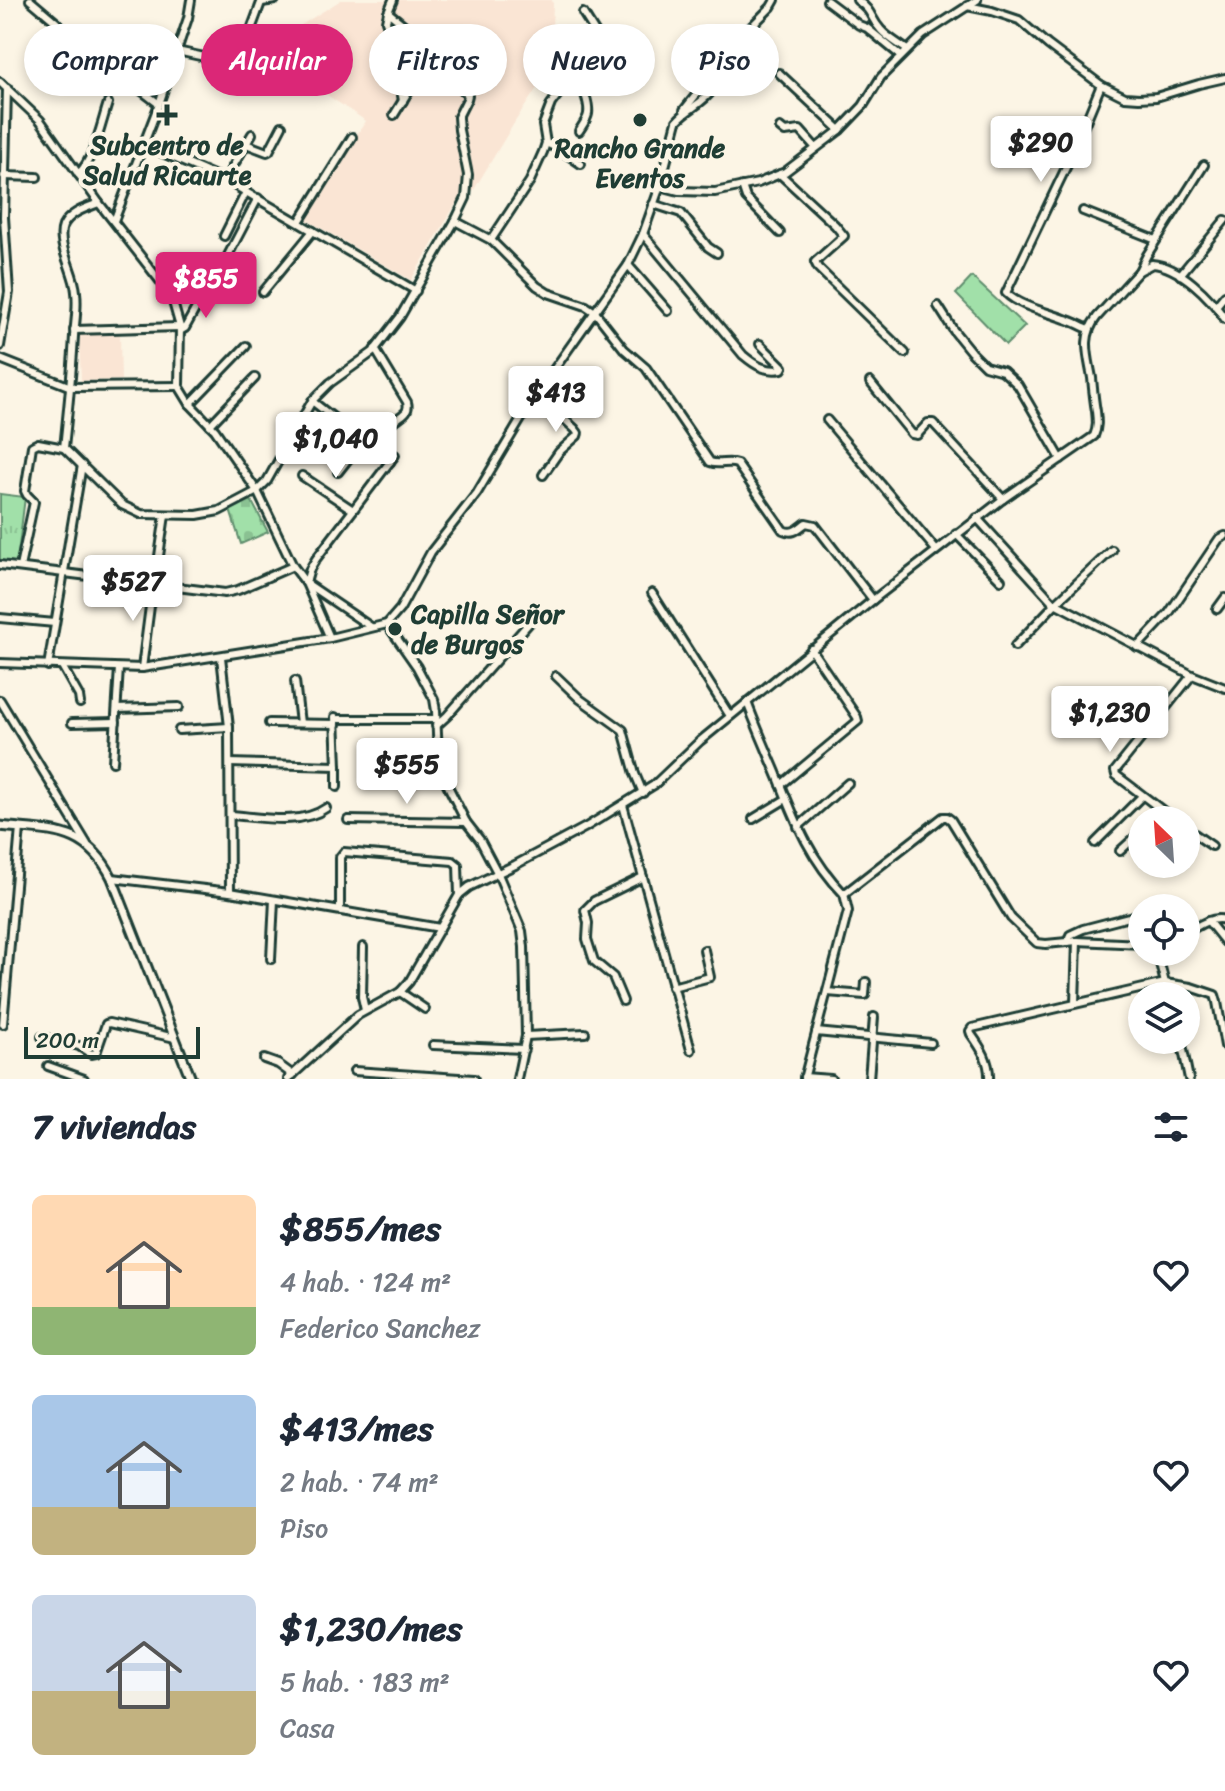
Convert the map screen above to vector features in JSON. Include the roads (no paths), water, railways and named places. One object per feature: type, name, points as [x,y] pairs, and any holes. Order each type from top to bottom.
[{"type":"main road","points":[[0,826],[73,837],[87,844],[106,865],[190,1078]]},
{"type":"street","points":[[30,0],[159,104]]},
{"type":"street","points":[[185,27],[191,0]]},
{"type":"street","points":[[185,53],[239,62],[262,1],[275,0]]},
{"type":"street","points":[[393,0],[386,21],[403,101]]},
{"type":"street","points":[[0,663],[142,668],[330,638],[387,624],[400,609],[431,552],[477,493],[537,394],[628,265],[660,186],[677,121],[706,97],[712,89],[721,59],[775,0]]},
{"type":"street","points":[[857,0],[870,10],[883,33],[907,50]]},
{"type":"street","points":[[660,186],[679,191],[715,192],[758,183],[780,174],[840,130],[863,106],[881,77],[923,35],[977,0]]},
{"type":"street","points":[[827,1],[901,56]]},
{"type":"street","points":[[967,6],[1019,20],[1101,85],[1125,97],[1156,97],[1225,78]]},
{"type":"street","points":[[388,12],[403,24]]},
{"type":"street","points":[[583,13],[590,24]]},
{"type":"street","points":[[779,73],[840,130]]},
{"type":"street","points":[[0,82],[40,120],[99,203],[171,295],[180,329],[179,386],[257,491],[293,566],[306,583],[330,638]]},
{"type":"street","points":[[1089,329],[1010,298],[1006,293],[1072,155],[1101,85]]},
{"type":"street","points":[[0,346],[9,292],[2,217],[7,88]]},
{"type":"street","points":[[114,221],[162,96]]},
{"type":"street","points":[[394,115],[406,96]]},
{"type":"street","points":[[20,567],[34,502],[25,491],[32,446],[38,443],[64,448],[122,505],[141,514],[197,515],[219,511],[257,491],[267,481],[320,391],[375,349],[400,317],[455,221],[466,198],[468,175],[458,117],[468,96]]},
{"type":"street","points":[[491,240],[530,181],[546,143],[542,130],[548,111],[557,96]]},
{"type":"street","points":[[579,131],[588,109],[584,96]]},
{"type":"street","points":[[683,114],[685,107],[696,96]]},
{"type":"street","points":[[78,174],[90,157],[108,103]]},
{"type":"street","points":[[246,144],[267,152],[282,126]]},
{"type":"street","points":[[780,128],[785,132],[800,130],[816,148]]},
{"type":"street","points":[[225,180],[252,134]]},
{"type":"street","points":[[299,222],[352,137]]},
{"type":"street","points":[[546,143],[581,164]]},
{"type":"street","points":[[144,145],[225,180],[416,291]]},
{"type":"street","points":[[264,1059],[278,1064],[290,1077],[365,1010],[400,992],[409,982],[459,895],[469,887],[575,834],[643,793],[730,716],[956,534],[1088,441],[1097,430],[1086,350],[1089,329],[1139,271],[1204,165]]},
{"type":"street","points":[[780,174],[844,236],[815,262],[818,268],[905,353]]},
{"type":"street","points":[[4,176],[37,177]]},
{"type":"street","points":[[742,186],[746,198],[780,233]]},
{"type":"street","points":[[224,236],[246,192]]},
{"type":"street","points":[[223,265],[258,198]]},
{"type":"street","points":[[64,448],[71,387],[76,288],[61,234],[68,219],[99,203]]},
{"type":"street","points":[[653,204],[681,213],[708,247],[717,253]]},
{"type":"street","points":[[1083,211],[1156,240]]},
{"type":"street","points":[[1180,275],[1225,220]]},
{"type":"street","points":[[455,221],[491,240],[537,286],[595,312],[624,349],[646,368],[710,462],[737,464],[783,530],[794,532],[806,523],[815,525],[873,600]]},
{"type":"street","points":[[263,292],[313,231]]},
{"type":"street","points":[[643,234],[743,355],[761,368],[782,369],[760,344]]},
{"type":"street","points":[[1139,271],[1152,264],[1180,275],[1213,301],[1225,319]]},
{"type":"street","points":[[628,265],[668,311]]},
{"type":"street","points":[[74,330],[185,328],[207,288]]},
{"type":"street","points":[[1216,306],[1225,295]]},
{"type":"street","points":[[938,306],[954,331],[985,366],[1003,371],[1018,385],[1061,459]]},
{"type":"street","points":[[190,404],[246,346]]},
{"type":"street","points":[[375,349],[409,408],[396,420]]},
{"type":"street","points":[[0,359],[71,387],[179,386]]},
{"type":"street","points":[[210,425],[255,378]]},
{"type":"street","points":[[870,382],[912,434],[917,435],[928,423],[933,423],[1003,499]]},
{"type":"street","points":[[537,394],[578,433],[559,452],[543,475]]},
{"type":"street","points":[[306,583],[316,559],[392,459],[312,401]]},
{"type":"street","points":[[827,420],[936,550]]},
{"type":"street","points":[[315,455],[339,422]]},
{"type":"street","points":[[338,472],[363,440]]},
{"type":"street","points":[[48,666],[82,464]]},
{"type":"street","points":[[302,476],[353,510]]},
{"type":"street","points":[[159,556],[165,515]]},
{"type":"street","points":[[977,518],[1044,594],[1056,603],[1192,675],[1225,688]]},
{"type":"street","points":[[956,534],[1001,580]]},
{"type":"street","points":[[1137,647],[1169,613],[1221,536],[1225,536]]},
{"type":"street","points":[[1015,646],[1112,550]]},
{"type":"street","points":[[0,565],[225,593],[293,566]]},
{"type":"street","points":[[142,668],[153,583]]},
{"type":"street","points":[[306,583],[371,627]]},
{"type":"street","points":[[652,593],[730,716]]},
{"type":"street","points":[[1217,609],[1225,598]]},
{"type":"street","points":[[0,618],[55,623]]},
{"type":"street","points":[[269,723],[337,720],[436,723],[487,672],[530,622]]},
{"type":"street","points":[[387,624],[434,699],[438,756],[447,784],[498,874],[522,931],[526,1036],[517,1079]]},
{"type":"street","points":[[781,785],[858,721],[811,649]]},
{"type":"street","points":[[221,657],[229,727],[230,892]]},
{"type":"street","points":[[62,666],[80,703]]},
{"type":"street","points":[[113,762],[119,668]]},
{"type":"street","points":[[1154,806],[1115,771],[1192,675]]},
{"type":"street","points":[[556,676],[580,699],[623,730],[643,793]]},
{"type":"street","points":[[295,681],[300,723]]},
{"type":"street","points":[[0,700],[87,844]]},
{"type":"street","points":[[747,702],[798,827],[811,853],[844,894],[848,911],[804,1078],[831,1079]]},
{"type":"street","points":[[117,709],[179,707]]},
{"type":"street","points":[[337,720],[337,787]]},
{"type":"street","points":[[72,723],[116,722]]},
{"type":"street","points":[[179,730],[229,727]]},
{"type":"street","points":[[230,763],[337,766]]},
{"type":"street","points":[[798,827],[848,783]]},
{"type":"street","points":[[1095,843],[1142,796]]},
{"type":"street","points":[[753,819],[786,799]]},
{"type":"street","points":[[623,805],[691,1050]]},
{"type":"street","points":[[230,815],[296,819],[326,808]]},
{"type":"street","points":[[844,894],[947,817],[1011,918],[1031,939],[1046,944],[1077,941],[1128,943]]},
{"type":"street","points":[[348,820],[466,822]]},
{"type":"street","points":[[3,1024],[20,828]]},
{"type":"street","points":[[1200,838],[1212,846]]},
{"type":"street","points":[[1120,851],[1128,844]]},
{"type":"street","points":[[340,910],[340,857],[344,852],[453,861],[458,865],[459,895]]},
{"type":"street","points":[[623,1001],[613,977],[594,961],[587,939],[585,910],[594,901],[643,877]]},
{"type":"street","points":[[112,878],[230,892],[440,928]]},
{"type":"street","points":[[271,959],[274,900]]},
{"type":"street","points":[[1068,942],[1070,935],[1083,929],[1128,917]]},
{"type":"street","points":[[1200,925],[1218,918],[1225,920]]},
{"type":"street","points":[[1208,921],[1225,942]]},
{"type":"street","points":[[1075,1003],[1077,941]]},
{"type":"street","points":[[363,947],[362,997],[365,1010]]},
{"type":"street","points":[[672,987],[710,977],[704,950]]},
{"type":"street","points":[[827,992],[865,995],[866,982]]},
{"type":"street","points":[[1200,990],[1215,995],[1225,1046]]},
{"type":"street","points":[[400,992],[425,1009]]},
{"type":"street","points":[[989,1079],[985,1056],[971,1034],[972,1028],[1128,992]]},
{"type":"street","points":[[869,1079],[874,1017]]},
{"type":"street","points":[[42,1037],[79,1046],[91,1054],[96,1053],[109,1023],[175,1038]]},
{"type":"street","points":[[816,1032],[931,1043]]},
{"type":"street","points":[[526,1036],[585,1033]]},
{"type":"street","points":[[433,1045],[524,1049]]},
{"type":"street","points":[[1184,1054],[1189,1079]]},
{"type":"street","points":[[48,1066],[84,1079]]},
{"type":"street","points":[[354,1071],[474,1079]]},
{"type":"street","points":[[190,1078],[198,1079]]},
{"type":"place","name":"Subcentro de Salud Ricaurte","points":[[167,115]]},
{"type":"place","name":"Rancho Grande Eventos","points":[[640,120]]},
{"type":"place","name":"Capilla Señor de Burgos","points":[[395,629]]}]
